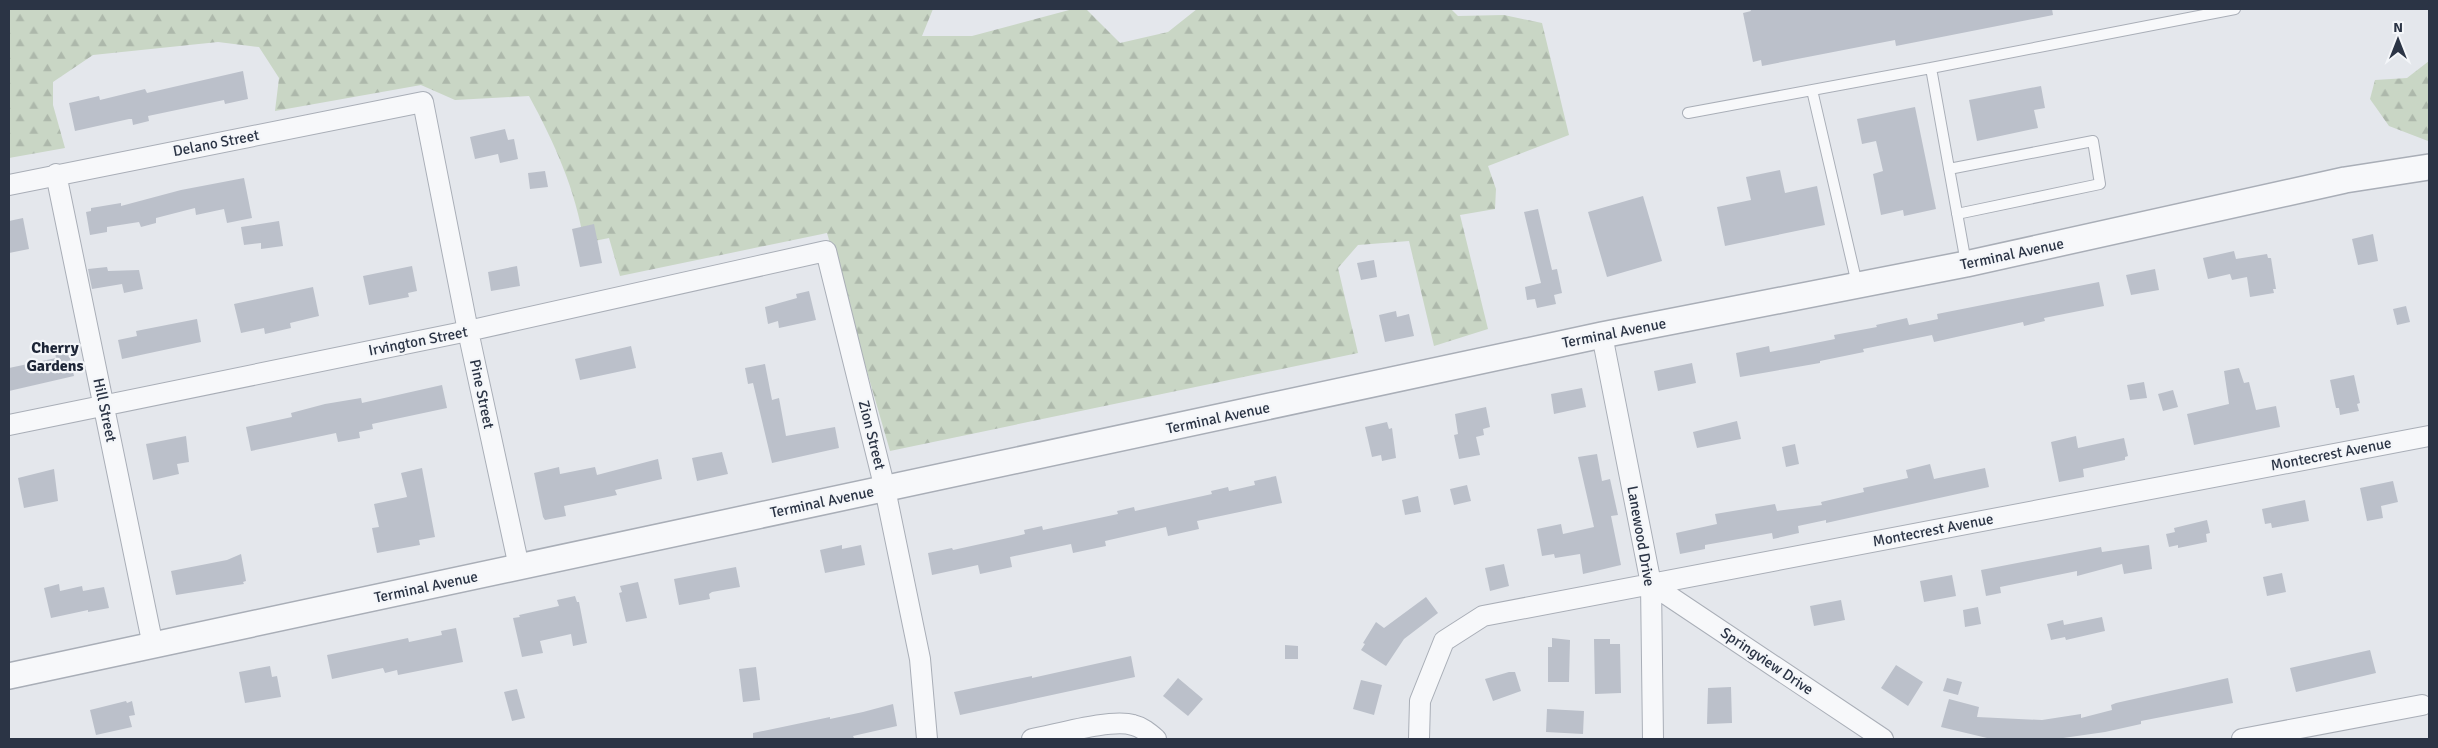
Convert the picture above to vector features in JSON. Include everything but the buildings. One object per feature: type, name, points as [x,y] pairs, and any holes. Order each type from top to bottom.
[{"type":"street","name":"Delano Street","points":[[9,185],[56,174],[423,102]]},
{"type":"street","name":"Pine Street","points":[[423,102],[468,331],[519,567]]},
{"type":"street","name":"Terminal Avenue","points":[[9,676],[1602,335],[1966,264],[2345,180],[2429,167]]},
{"type":"street","name":"Hill Street","points":[[56,174],[153,646]]},
{"type":"street","name":"Irvington Street","points":[[9,425],[104,404],[468,331],[826,251]]},
{"type":"street","name":"Zion Street","points":[[826,251],[885,489],[920,659],[927,739]]},
{"type":"street","name":"Lanewood Drive","points":[[1602,335],[1651,584],[1653,739]]},
{"type":"street","name":"Montecrest Avenue","points":[[1419,739],[1420,702],[1444,641],[1483,616],[2429,436]]},
{"type":"street","name":"Springview Drive","points":[[1651,584],[1883,739]]},
{"type":"street","points":[[2242,739],[2422,705]]},
{"type":"street","points":[[1032,739],[1114,723],[1132,724],[1146,730],[1156,739]]},
{"type":"lane","points":[[1688,113],[2236,9]]},
{"type":"lane","points":[[1931,68],[1966,264]]},
{"type":"lane","points":[[1812,90],[1858,285]]},
{"type":"lane","points":[[1949,169],[2093,141],[2100,184],[1957,214]]},
{"type":"green space","points":[[9,9],[933,9],[922,36],[972,36],[1073,9],[1086,9],[1120,43],[1168,32],[1197,9],[1451,9],[1458,16],[1504,15],[1542,23],[1569,135],[1488,166],[1496,189],[1495,209],[1460,215],[1488,329],[1434,346],[1409,241],[1358,245],[1338,268],[1358,353],[890,451],[827,233],[620,276],[609,238],[584,243],[570,185],[547,131],[529,96],[455,100],[421,85],[275,111],[279,78],[259,47],[218,42],[93,55],[53,82],[53,105],[65,148],[9,158]]},
{"type":"green space","points":[[2429,61],[2428,141],[2389,126],[2370,99],[2375,80],[2407,78]]},
{"type":"district","name":"Cherry Gardens","points":[[55,357]]}]
